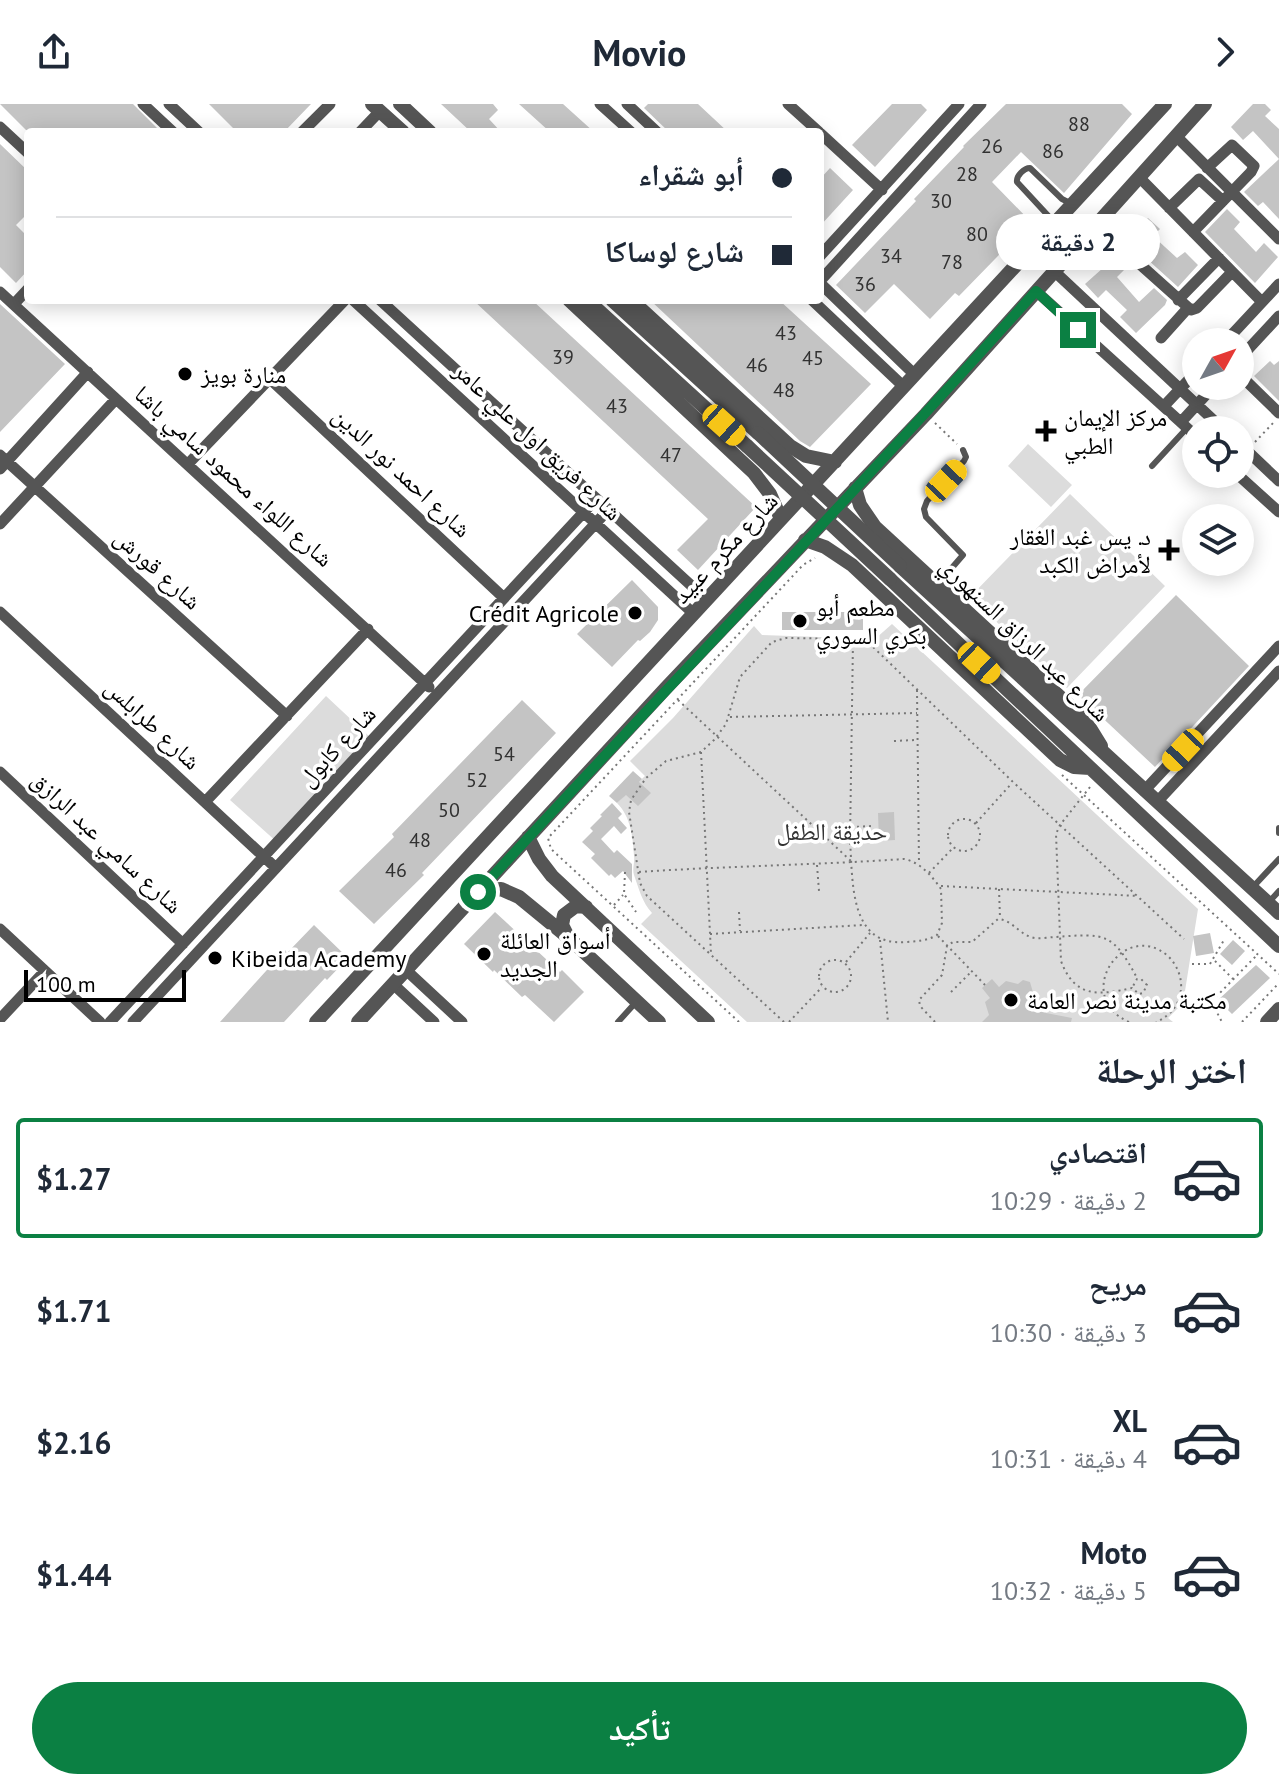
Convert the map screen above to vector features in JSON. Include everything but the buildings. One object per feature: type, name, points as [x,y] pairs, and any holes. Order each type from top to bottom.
[{"type":"street","points":[[143,104],[170,128]]},
{"type":"street","points":[[169,104],[195,128]]},
{"type":"street","points":[[306,128],[330,104]]},
{"type":"street","points":[[400,104],[426,128]]},
{"type":"street","points":[[600,104],[627,128]]},
{"type":"street","points":[[627,104],[653,128]]},
{"type":"street","points":[[788,104],[814,128]]},
{"type":"street","points":[[824,278],[981,104]]},
{"type":"street","name":"شارع مكرم عبيد","points":[[316,1022],[1165,104]]},
{"type":"street","points":[[358,1022],[805,540],[926,414],[1205,104]]},
{"type":"street","points":[[824,252],[955,105],[967,119]]},
{"type":"street","points":[[363,128],[376,108],[398,128]]},
{"type":"street","points":[[177,128],[185,119]]},
{"type":"street","points":[[0,127],[24,149]]},
{"type":"street","points":[[1176,136],[1207,168],[1227,197]]},
{"type":"street","points":[[824,138],[882,190]]},
{"type":"street","points":[[1193,232],[1254,169],[1252,163],[1232,145],[1207,168]]},
{"type":"street","points":[[1139,177],[1262,302]]},
{"type":"street","points":[[1169,208],[1199,179],[1279,239]]},
{"type":"street","points":[[1096,225],[1183,304],[1197,308],[1232,272]]},
{"type":"street","points":[[1161,338],[1219,258]]},
{"type":"street","points":[[1054,271],[1209,416]]},
{"type":"street","points":[[1238,328],[1279,284]]},
{"type":"street","points":[[824,286],[914,374]]},
{"type":"street","points":[[1036,291],[1182,422]]},
{"type":"street","name":"شارع اللواء محمود سامي باشا","points":[[0,292],[437,694]]},
{"type":"street","points":[[14,304],[24,293]]},
{"type":"street","points":[[188,464],[341,304]]},
{"type":"street","name":"شارع فريق اول علي عامر","points":[[357,304],[694,614]]},
{"type":"street","name":"شارع فريق اول علي عامر","points":[[384,304],[707,600]]},
{"type":"street","points":[[573,304],[754,473],[770,494],[781,519]]},
{"type":"street","points":[[591,304],[758,456],[1279,946]]},
{"type":"street","points":[[616,304],[1103,754]]},
{"type":"street","points":[[635,304],[784,441],[806,456],[835,462]]},
{"type":"street","points":[[816,304],[903,386]]},
{"type":"street","points":[[1254,343],[1279,316]]},
{"type":"street","points":[[2,462],[88,372]]},
{"type":"street","name":"شارع احمد نور الدين","points":[[270,379],[504,598]]},
{"type":"street","points":[[1164,406],[1180,389]]},
{"type":"street","points":[[1254,389],[1279,415]]},
{"type":"street","points":[[0,524],[116,399]]},
{"type":"street","points":[[1192,416],[1201,400]]},
{"type":"street","points":[[754,473],[766,472],[775,466],[784,441]]},
{"type":"street","points":[[1254,457],[1279,481]]},
{"type":"street","name":"شارع قورش","points":[[2,462],[34,487],[287,716]]},
{"type":"street","name":"شارع عبد الرزاق السنهوري","points":[[855,488],[864,512],[886,537],[1085,720],[1103,754],[1274,908]]},
{"type":"street","points":[[1252,488],[1279,512]]},
{"type":"street","name":"شارع كابول","points":[[110,1022],[596,499]]},
{"type":"street","name":"شارع كابول","points":[[133,1022],[608,510]]},
{"type":"street","points":[[859,572],[860,555],[865,545],[886,537]]},
{"type":"street","points":[[805,540],[834,552],[859,572],[1060,760],[1094,772]]},
{"type":"street","name":"شارع طرابلس","points":[[0,613],[276,868]]},
{"type":"street","points":[[205,802],[368,629]]},
{"type":"street","points":[[1144,791],[1279,646]]},
{"type":"street","points":[[1157,802],[1279,671]]},
{"type":"street","name":"شارع سامي عبد الرازق","points":[[0,772],[183,944]]},
{"type":"street","points":[[528,837],[545,868],[708,1022]]},
{"type":"street","points":[[478,892],[495,888],[513,893],[569,938],[659,1022]]},
{"type":"street","points":[[569,938],[562,925],[564,915],[571,908],[586,907]]},
{"type":"street","points":[[0,929],[100,1022]]},
{"type":"street","points":[[406,970],[462,1022]]},
{"type":"street","points":[[0,1019],[45,971]]},
{"type":"street","points":[[393,984],[434,1022]]},
{"type":"street","points":[[1267,1022],[1279,1009]]},
{"type":"lane","points":[[1054,223],[1052,217],[1017,182],[1017,177],[1030,168],[1062,199],[1072,204]]},
{"type":"lane","points":[[1152,466],[1182,434]]},
{"type":"lane","points":[[938,584],[963,555],[926,517],[924,509],[927,501],[964,461],[963,450]]},
{"type":"lane","points":[[1252,888],[1279,859]]},
{"type":"lane","points":[[1274,908],[1279,891]]},
{"type":"lane","points":[[618,1022],[637,1001]]},
{"type":"path","points":[[926,414],[963,450]]},
{"type":"path","points":[[1254,437],[1279,415]]},
{"type":"path","points":[[739,1022],[551,849],[548,838],[803,565],[810,559],[819,558]]},
{"type":"path","points":[[823,987],[787,1022],[711,955],[647,896],[638,872],[629,812],[631,800],[659,765],[701,752],[718,736],[729,717],[740,677],[772,642],[786,638],[853,639],[872,646],[1013,782],[1184,939]]},
{"type":"path","points":[[638,872],[706,867],[853,863],[904,859],[919,865],[940,886],[942,923],[937,935],[929,940],[895,943],[880,939],[864,925],[858,913],[853,863],[850,827],[853,639]]},
{"type":"path","points":[[917,690],[919,865]]},
{"type":"path","points":[[684,705],[853,863]]},
{"type":"path","points":[[729,717],[917,713]]},
{"type":"path","points":[[894,741],[917,740]]},
{"type":"path","points":[[701,752],[711,955]]},
{"type":"path","points":[[1094,772],[1060,825],[1055,839],[1060,958],[1065,971],[1084,991],[1104,994],[1132,988],[1137,979]]},
{"type":"path","points":[[975,824],[1013,782]]},
{"type":"path","points":[[966,820],[975,824],[980,832],[976,846],[967,851],[954,847],[949,838],[953,825],[966,820]]},
{"type":"path","points":[[850,827],[873,826]]},
{"type":"path","points":[[928,874],[954,847]]},
{"type":"path","points":[[817,864],[819,891]]},
{"type":"path","points":[[625,872],[624,894],[636,912]]},
{"type":"path","points":[[940,886],[1139,896]]},
{"type":"path","points":[[999,889],[1000,919]]},
{"type":"path","points":[[613,906],[624,894]]},
{"type":"path","points":[[739,912],[740,932]]},
{"type":"path","points":[[935,1022],[920,1006],[919,1000],[942,975],[947,946],[953,942],[972,942],[1000,919],[1007,920],[1033,938],[1100,936],[1115,943],[1137,979],[1145,981],[1147,990],[1139,994],[1132,988]]},
{"type":"path","points":[[710,934],[864,925]]},
{"type":"path","points":[[845,962],[871,932]]},
{"type":"path","points":[[937,935],[985,985]]},
{"type":"path","points":[[880,939],[888,1022]]},
{"type":"path","points":[[1192,964],[1207,965],[1214,960],[1224,940]]},
{"type":"path","points":[[1129,1022],[1111,1009],[1104,994],[1104,980],[1108,967],[1123,952],[1138,947],[1154,949],[1168,957],[1178,970],[1181,986],[1178,1001],[1169,1014],[1156,1022]]},
{"type":"path","points":[[1189,1005],[1211,1002],[1258,954]]},
{"type":"path","points":[[835,959],[845,962],[852,977],[847,987],[833,992],[823,987],[819,977],[825,963],[835,959]]},
{"type":"path","points":[[1214,960],[1234,979]]},
{"type":"path","points":[[951,992],[972,971]]},
{"type":"path","points":[[1242,1022],[1279,983]]},
{"type":"path","points":[[1211,1002],[1222,1022]]},
{"type":"green space","points":[[1028,444],[1072,485],[1051,507],[1008,466]]},
{"type":"green space","points":[[1070,494],[1165,586],[1067,688],[970,597]]},
{"type":"green space","name":"حديقة الطفل","points":[[892,624],[1198,909],[1182,1010],[1177,1009],[1168,1018],[1173,1022],[747,1022],[641,924],[652,913],[643,900],[634,875],[630,828],[617,803],[645,776],[630,761],[673,718],[754,626],[762,635],[875,639]]},
{"type":"green space","points":[[326,696],[373,740],[278,843],[230,800]]},
{"type":"place","name":"منارة بويز","points":[[185,374]]},
{"type":"place","name":"مركز الإيمان الطبي","points":[[1046,431]]},
{"type":"place","name":"د. يس غبد الغقار لأمراض الكبد","points":[[1169,550]]},
{"type":"place","name":"Crédit Agricole","points":[[635,613]]},
{"type":"place","name":"مطعم أبو بكري السوري","points":[[800,621]]},
{"type":"place","name":"أسواق العائلة الجديد","points":[[484,954]]},
{"type":"place","name":"Kibeida Academy","points":[[215,958]]},
{"type":"place","name":"مكتبة مدينة نصر العامة","points":[[1011,1000]]},
{"type":"route","points":[[478,892],[926,414],[1036,291],[1078,330]]}]
